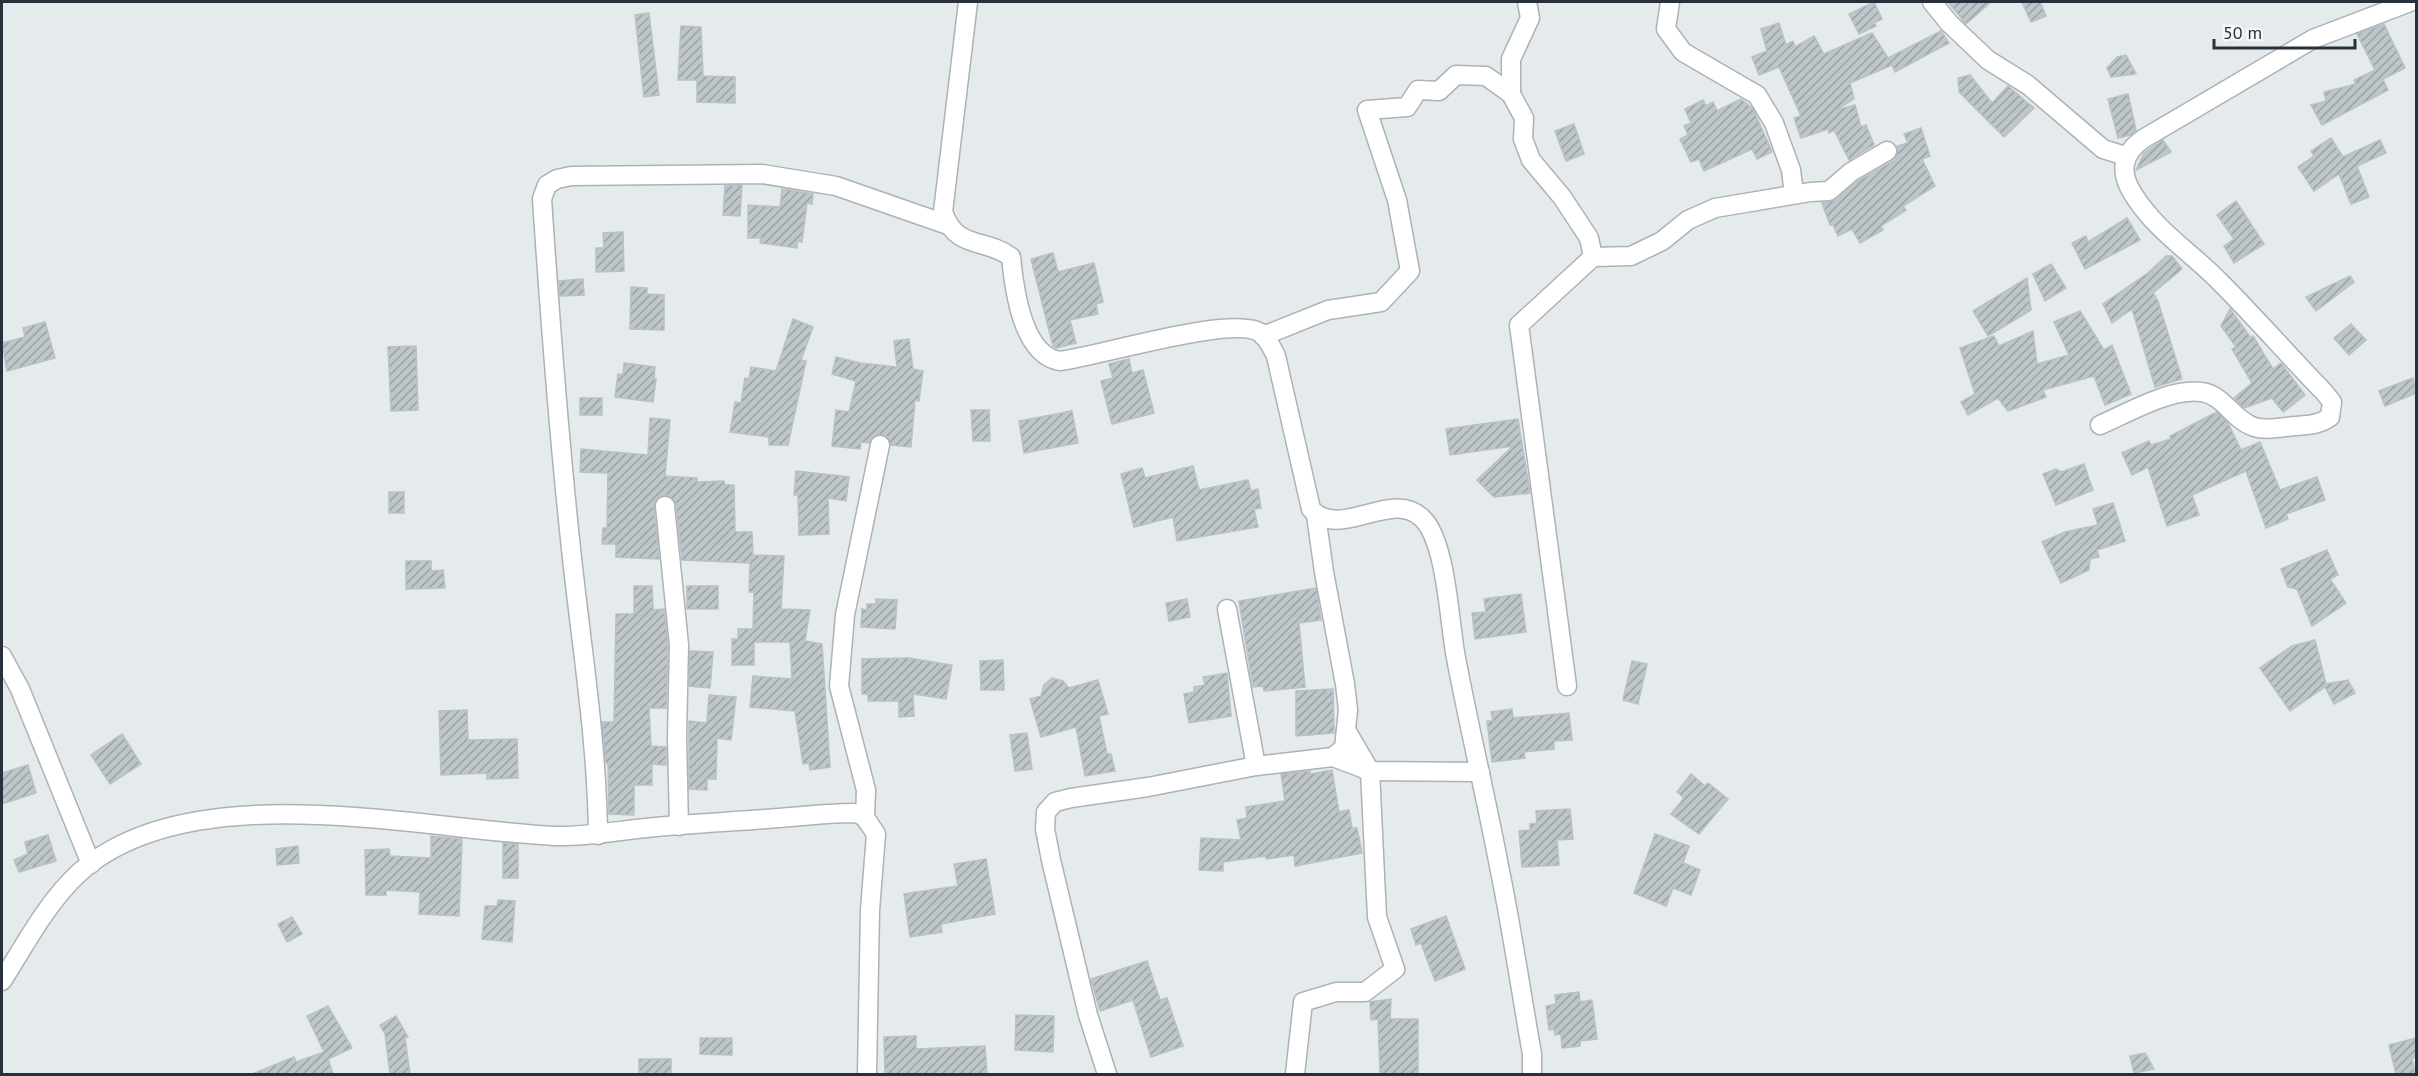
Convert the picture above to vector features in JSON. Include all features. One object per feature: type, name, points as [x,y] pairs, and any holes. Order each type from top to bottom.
[{"type":"street","points":[[968,2],[943,212],[948,225],[955,234],[966,240],[1000,249],[1011,257],[1014,286],[1028,336],[1053,360],[1075,360],[1102,351],[1204,332],[1251,329],[1263,336],[1276,356],[1307,494],[1311,509],[1316,515],[1323,572],[1345,684],[1348,710],[1344,748],[1333,757]]},
{"type":"street","points":[[1511,94],[1510,59],[1517,40],[1530,18],[1527,2]]},
{"type":"street","points":[[1670,2],[1666,29],[1683,52],[1757,95],[1777,132],[1791,170],[1794,194]]},
{"type":"street","points":[[1932,2],[1949,24],[1988,60],[2028,84],[2103,149],[2125,156]]},
{"type":"street","points":[[2100,425],[2152,402],[2184,392],[2202,392],[2216,397],[2241,419],[2262,429],[2323,422],[2332,410],[2332,402],[2324,392],[2219,280],[2155,221],[2133,193],[2127,178],[2125,156],[2131,147],[2143,139],[2313,39],[2410,2]]},
{"type":"street","points":[[1263,336],[1328,310],[1381,302],[1410,271],[1397,200],[1367,110],[1407,107],[1418,90],[1439,91],[1456,75],[1486,76],[1511,94],[1524,118],[1523,139],[1531,160],[1562,197],[1584,230],[1589,238],[1593,257]]},
{"type":"street","points":[[1567,686],[1519,325],[1593,257],[1631,256],[1662,241],[1688,219],[1715,208],[1794,194],[1829,191],[1851,172],[1887,151]]},
{"type":"street","points":[[598,835],[597,775],[571,546],[552,338],[542,199],[547,186],[557,179],[571,176],[762,174],[836,186],[948,225]]},
{"type":"street","points":[[867,1074],[870,910],[876,834],[866,818],[866,790],[839,686],[845,615],[880,445]]},
{"type":"street","points":[[665,506],[679,645],[677,737],[679,826]]},
{"type":"street","points":[[1316,515],[1333,519],[1384,510],[1406,510],[1422,518],[1436,538],[1455,655],[1504,892],[1532,1054],[1532,1074]]},
{"type":"street","points":[[1227,609],[1256,766]]},
{"type":"street","points":[[2,656],[20,689],[91,864]]},
{"type":"street","points":[[1295,1074],[1303,1002],[1336,992],[1365,992],[1395,969],[1377,917],[1370,771],[1346,730]]},
{"type":"street","points":[[1107,1074],[1088,1015],[1051,861],[1045,829],[1046,812],[1055,802],[1256,766],[1333,757],[1370,771],[1480,772]]},
{"type":"street","points":[[2,981],[53,902],[79,873],[91,864],[129,840],[232,814],[404,821],[555,836],[598,835],[837,813],[854,813],[866,818]]},
{"type":"building","points":[[1874,2],[1882,19],[1874,23],[1876,26],[1859,34],[1849,14]]},
{"type":"building","points":[[1948,2],[1991,2],[1966,24]]},
{"type":"building","points":[[2022,2],[2040,2],[2046,16],[2031,22]]},
{"type":"building","points":[[649,13],[659,95],[644,97],[635,15]]},
{"type":"building","points":[[1779,23],[1786,45],[1793,41],[1795,47],[1814,36],[1824,54],[1872,33],[1888,58],[1941,31],[1949,43],[1895,72],[1892,65],[1850,83],[1854,99],[1836,110],[1855,105],[1861,127],[1866,125],[1874,145],[1849,160],[1834,130],[1829,133],[1828,129],[1801,138],[1794,118],[1801,116],[1779,67],[1759,75],[1752,57],[1767,51],[1761,29]]},
{"type":"building","points":[[2384,24],[2405,68],[2383,79],[2388,90],[2322,125],[2311,105],[2326,101],[2324,92],[2356,84],[2354,80],[2375,70],[2357,34]]},
{"type":"building","points":[[681,26],[701,27],[703,76],[735,77],[735,103],[697,102],[697,80],[678,80]]},
{"type":"building","points":[[2126,55],[2136,74],[2111,77],[2107,68],[2117,57]]},
{"type":"building","points":[[1970,75],[1992,103],[2008,86],[2034,108],[2004,137],[1959,92],[1958,78]]},
{"type":"building","points":[[2128,94],[2136,130],[2130,135],[2118,138],[2108,99]]},
{"type":"building","points":[[1741,99],[1753,109],[1772,152],[1757,159],[1752,149],[1704,171],[1699,159],[1691,162],[1680,139],[1688,135],[1684,126],[1691,123],[1685,109],[1703,100],[1706,106],[1713,102],[1717,111]]},
{"type":"building","points":[[1574,124],[1584,154],[1566,161],[1555,131]]},
{"type":"building","points":[[1921,128],[1930,156],[1922,159],[1935,186],[1903,206],[1906,210],[1881,226],[1883,230],[1860,243],[1852,229],[1838,236],[1833,225],[1830,225],[1822,203],[1836,200],[1858,181],[1893,161],[1897,156],[1897,146],[1908,143],[1904,134]]},
{"type":"building","points":[[2331,138],[2343,157],[2380,140],[2386,153],[2357,166],[2369,197],[2351,204],[2339,174],[2314,191],[2298,167],[2314,156],[2311,151]]},
{"type":"building","points":[[2163,140],[2171,152],[2136,170],[2144,153]]},
{"type":"building","points":[[742,185],[740,216],[723,215],[725,186]]},
{"type":"building","points":[[782,189],[813,194],[812,204],[807,203],[802,242],[797,241],[797,248],[760,243],[761,238],[748,238],[748,205],[780,207]]},
{"type":"building","points":[[2236,201],[2264,244],[2234,263],[2224,246],[2234,239],[2217,215]]},
{"type":"building","points":[[2127,218],[2140,240],[2085,269],[2072,243],[2086,236],[2088,242]]},
{"type":"building","points":[[623,232],[624,271],[596,272],[596,248],[604,248],[603,233]]},
{"type":"building","points":[[1053,253],[1058,272],[1094,263],[1103,302],[1096,304],[1098,314],[1070,320],[1076,343],[1057,348],[1053,346],[1031,259]]},
{"type":"building","points":[[2166,256],[2172,256],[2182,269],[2153,293],[2158,301],[2182,379],[2155,387],[2132,309],[2112,323],[2103,304],[2148,273]]},
{"type":"building","points":[[2051,264],[2066,288],[2045,301],[2033,274]]},
{"type":"building","points":[[2350,276],[2354,282],[2316,311],[2306,297]]},
{"type":"building","points":[[2027,278],[2031,310],[1988,336],[1973,311]]},
{"type":"building","points":[[583,279],[584,295],[560,296],[559,281]]},
{"type":"building","points":[[631,287],[647,288],[647,294],[664,295],[664,330],[630,329]]},
{"type":"building","points":[[2230,309],[2251,338],[2253,336],[2273,369],[2281,363],[2305,395],[2283,412],[2272,398],[2244,408],[2234,398],[2252,383],[2232,349],[2236,347],[2221,326]]},
{"type":"building","points":[[2080,311],[2104,350],[2112,345],[2131,394],[2105,405],[2094,376],[2043,390],[2046,397],[2008,411],[1998,398],[1968,415],[1961,402],[1975,394],[1960,348],[1994,336],[1999,346],[2033,331],[2037,364],[2069,355],[2054,322]]},
{"type":"building","points":[[793,319],[813,327],[801,360],[806,361],[788,445],[769,445],[769,437],[730,432],[735,402],[741,403],[745,378],[749,379],[751,367],[776,371]]},
{"type":"building","points":[[45,322],[55,358],[7,371],[2,343],[25,337],[23,328]]},
{"type":"building","points":[[2351,324],[2366,340],[2349,355],[2334,338]]},
{"type":"building","points":[[909,339],[913,369],[923,371],[919,401],[915,400],[911,447],[891,445],[888,437],[882,434],[872,437],[869,443],[861,442],[860,449],[832,446],[836,410],[849,412],[856,381],[832,374],[836,357],[860,363],[897,367],[894,341]]},
{"type":"building","points":[[416,346],[418,410],[391,411],[388,347]]},
{"type":"building","points":[[1129,359],[1132,373],[1143,370],[1154,413],[1112,424],[1101,381],[1113,378],[1109,364]]},
{"type":"building","points":[[624,363],[655,367],[653,402],[615,397],[618,374],[623,375]]},
{"type":"building","points":[[2413,378],[2416,393],[2385,406],[2379,391]]},
{"type":"building","points":[[580,398],[602,398],[602,415],[580,415]]},
{"type":"building","points":[[971,410],[989,410],[990,441],[973,441]]},
{"type":"building","points":[[1072,411],[1078,443],[1024,453],[1019,421]]},
{"type":"building","points":[[2217,412],[2228,423],[2241,450],[2260,442],[2280,490],[2317,477],[2325,500],[2286,514],[2288,519],[2266,528],[2246,471],[2192,495],[2199,515],[2167,526],[2148,467],[2132,475],[2122,453],[2149,441],[2151,445],[2171,439],[2170,436]]},
{"type":"building","points":[[650,418],[670,420],[665,476],[697,478],[697,482],[724,481],[725,485],[734,485],[735,532],[752,532],[753,555],[784,556],[781,609],[810,610],[805,641],[822,644],[830,767],[810,770],[809,763],[803,764],[795,711],[750,707],[753,676],[792,679],[790,642],[754,642],[754,665],[732,665],[732,639],[738,639],[738,629],[753,629],[754,592],[749,592],[750,563],[682,560],[676,504],[670,496],[664,495],[658,497],[654,507],[659,559],[616,557],[616,544],[602,544],[603,528],[607,528],[608,473],[580,472],[581,449],[648,455]]},
{"type":"building","points":[[1518,419],[1530,493],[1494,497],[1477,480],[1513,446],[1450,455],[1446,429]]},
{"type":"building","points":[[2084,464],[2093,490],[2056,505],[2043,474],[2056,469],[2061,472]]},
{"type":"building","points":[[1193,466],[1199,490],[1248,480],[1251,491],[1258,489],[1261,508],[1254,509],[1258,527],[1177,541],[1173,517],[1134,527],[1121,474],[1142,468],[1145,478]]},
{"type":"building","points":[[796,471],[849,477],[846,501],[828,498],[829,534],[799,535],[798,495],[794,495]]},
{"type":"building","points":[[389,492],[404,492],[404,513],[389,513]]},
{"type":"building","points":[[2113,503],[2125,541],[2097,550],[2099,557],[2090,559],[2089,570],[2061,583],[2042,542],[2065,532],[2098,525],[2093,509]]},
{"type":"building","points":[[2327,550],[2338,575],[2330,579],[2346,603],[2312,626],[2297,589],[2288,587],[2281,569]]},
{"type":"building","points":[[406,561],[431,561],[431,571],[443,570],[445,588],[406,589]]},
{"type":"building","points":[[634,586],[652,586],[653,610],[664,609],[668,645],[666,708],[649,708],[651,746],[666,747],[666,765],[652,764],[652,785],[634,785],[634,815],[609,814],[608,763],[606,763],[602,722],[614,722],[616,614],[634,614]]},
{"type":"building","points":[[687,586],[718,586],[718,609],[687,609]]},
{"type":"building","points":[[1316,588],[1321,620],[1299,623],[1305,687],[1264,691],[1263,686],[1253,687],[1239,601]]},
{"type":"building","points":[[1521,594],[1526,632],[1475,639],[1472,613],[1486,612],[1484,599]]},
{"type":"building","points":[[876,599],[897,600],[895,629],[861,627],[862,609],[867,610],[867,604],[876,604]]},
{"type":"building","points":[[1187,599],[1190,617],[1169,621],[1166,603]]},
{"type":"building","points":[[2315,640],[2326,684],[2348,680],[2355,693],[2334,704],[2325,687],[2290,711],[2260,668],[2292,646]]},
{"type":"building","points":[[690,651],[713,652],[710,688],[689,686]]},
{"type":"building","points":[[909,658],[952,665],[946,699],[913,694],[914,716],[899,717],[899,701],[868,701],[868,694],[862,694],[862,659]]},
{"type":"building","points":[[1003,660],[1004,690],[981,690],[980,661]]},
{"type":"building","points":[[1632,661],[1647,664],[1638,704],[1623,700]]},
{"type":"building","points":[[1227,673],[1231,716],[1189,723],[1184,694],[1194,692],[1194,687],[1205,685],[1203,677]]},
{"type":"building","points":[[1052,678],[1063,681],[1069,688],[1098,680],[1108,714],[1099,716],[1107,754],[1111,754],[1115,771],[1085,776],[1076,727],[1041,737],[1030,699],[1041,696],[1044,685]]},
{"type":"building","points":[[1333,689],[1334,733],[1296,736],[1296,691]]},
{"type":"building","points":[[709,695],[736,697],[731,740],[717,738],[716,779],[707,779],[707,790],[689,789],[689,721],[707,723]]},
{"type":"building","points":[[1512,709],[1513,718],[1569,713],[1572,740],[1554,741],[1554,749],[1524,752],[1525,758],[1492,762],[1487,721],[1493,721],[1491,712]]},
{"type":"building","points":[[467,710],[468,740],[517,739],[518,778],[487,779],[487,773],[441,775],[439,711]]},
{"type":"building","points":[[1027,733],[1032,769],[1015,771],[1010,735]]},
{"type":"building","points":[[122,734],[141,764],[110,784],[91,755]]},
{"type":"building","points":[[28,765],[36,793],[2,804],[2,773]]},
{"type":"building","points":[[1332,770],[1339,812],[1349,810],[1352,828],[1357,828],[1362,853],[1295,866],[1294,855],[1266,859],[1266,856],[1223,862],[1223,871],[1199,870],[1201,838],[1241,840],[1237,820],[1247,818],[1246,807],[1285,801],[1281,774],[1310,771],[1310,774]]},
{"type":"building","points":[[1691,774],[1705,786],[1708,783],[1728,799],[1699,834],[1671,814],[1684,798],[1677,792]]},
{"type":"building","points":[[1570,809],[1573,839],[1557,840],[1559,865],[1522,867],[1519,831],[1530,830],[1530,824],[1537,823],[1536,811]]},
{"type":"building","points":[[1655,834],[1689,846],[1683,863],[1700,870],[1691,895],[1673,888],[1666,906],[1634,893]]},
{"type":"building","points":[[48,835],[56,861],[19,872],[14,860],[28,854],[25,842]]},
{"type":"building","points":[[431,836],[462,839],[459,916],[419,914],[420,892],[386,890],[386,895],[366,895],[365,850],[389,849],[390,856],[431,858]]},
{"type":"building","points":[[503,843],[518,844],[518,878],[503,878]]},
{"type":"building","points":[[298,846],[299,863],[277,865],[276,849]]},
{"type":"building","points":[[986,859],[995,914],[941,924],[942,932],[910,937],[904,894],[958,886],[954,864]]},
{"type":"building","points":[[498,900],[515,901],[512,942],[482,939],[485,906],[497,906]]},
{"type":"building","points":[[1446,916],[1465,969],[1435,981],[1421,943],[1416,945],[1411,929]]},
{"type":"building","points":[[292,917],[302,934],[287,942],[278,924]]},
{"type":"building","points":[[1147,961],[1160,1000],[1167,998],[1183,1046],[1151,1057],[1133,1000],[1100,1011],[1091,979]]},
{"type":"building","points":[[1579,992],[1580,1002],[1592,1000],[1597,1039],[1580,1041],[1580,1046],[1562,1048],[1561,1034],[1555,1035],[1554,1029],[1549,1030],[1546,1006],[1556,1004],[1555,995]]},
{"type":"building","points":[[1391,999],[1390,1019],[1418,1019],[1418,1074],[1380,1074],[1378,1019],[1371,1020],[1370,1002]]},
{"type":"building","points":[[328,1006],[352,1048],[328,1059],[333,1074],[252,1074],[294,1057],[296,1062],[324,1052],[307,1016]]},
{"type":"building","points":[[1016,1015],[1054,1016],[1053,1052],[1015,1050]]},
{"type":"building","points":[[396,1016],[408,1037],[405,1038],[410,1074],[390,1074],[385,1034],[380,1025]]},
{"type":"building","points":[[916,1036],[916,1049],[985,1046],[987,1074],[885,1074],[884,1037]]},
{"type":"building","points":[[700,1038],[732,1038],[732,1055],[700,1054]]},
{"type":"building","points":[[2416,1038],[2416,1057],[2412,1058],[2415,1074],[2396,1074],[2389,1045]]},
{"type":"building","points":[[2145,1053],[2154,1069],[2134,1073],[2130,1056]]},
{"type":"building","points":[[639,1059],[671,1059],[671,1074],[639,1074]]}]
